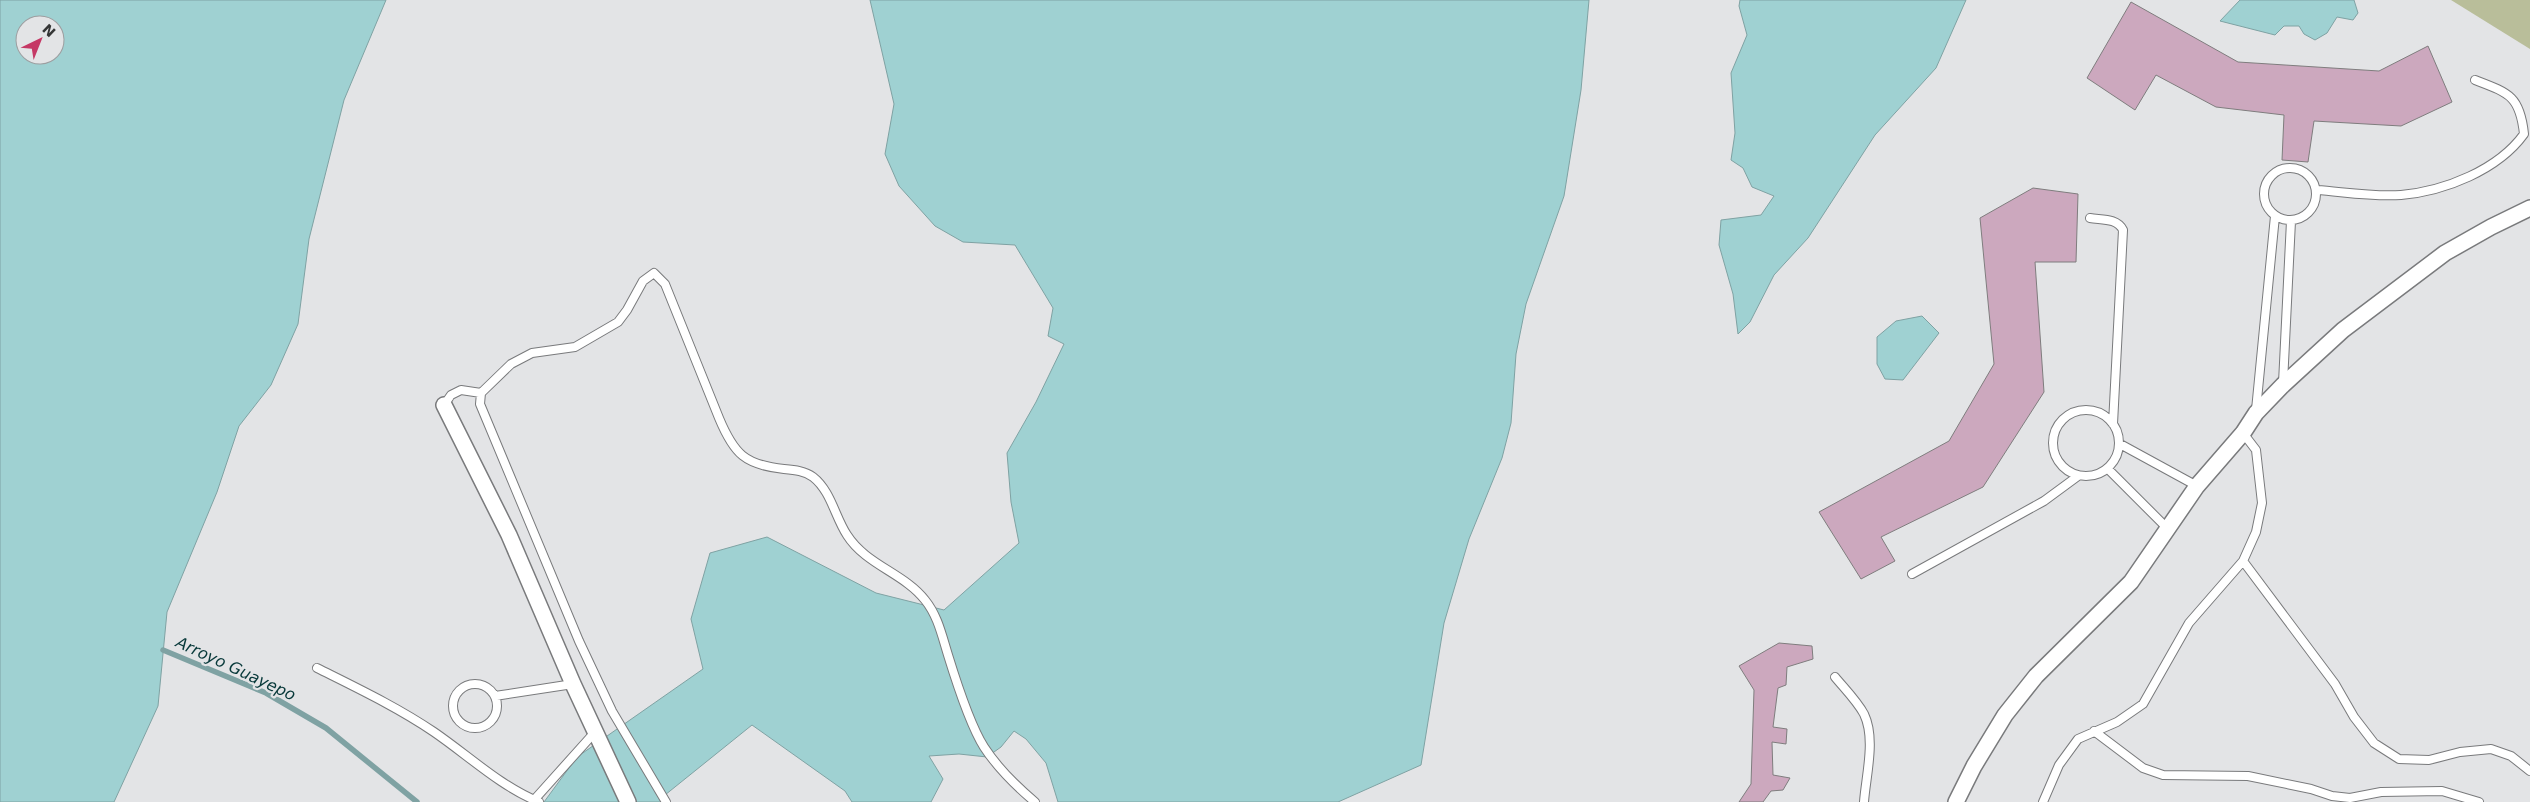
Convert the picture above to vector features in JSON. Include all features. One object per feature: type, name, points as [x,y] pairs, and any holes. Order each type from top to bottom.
[{"type":"street","points":[[1956,802],[1974,766],[2005,715],[2036,676],[2131,582],[2197,486],[2243,433],[2256,413],[2283,385],[2343,330],[2445,253],[2530,208]]},
{"type":"street","points":[[444,405],[509,535],[573,684],[628,802]]},
{"type":"lane","points":[[2317,190],[2400,195],[2451,184],[2493,164],[2512,151],[2524,134],[2522,114],[2515,101],[2501,90],[2475,80]]},
{"type":"lane","points":[[2284,168],[2302,170],[2309,175],[2317,190],[2316,200],[2307,215],[2291,221],[2275,216],[2265,202],[2263,193],[2265,184],[2276,171],[2284,168]]},
{"type":"lane","points":[[2256,413],[2275,216]]},
{"type":"lane","points":[[2090,218],[2114,221],[2123,230],[2113,424],[2120,444],[2116,457],[2108,469],[2089,476],[2078,476],[2059,464],[2054,455],[2052,444],[2058,424],[2070,413],[2086,409],[2101,414],[2113,424]]},
{"type":"lane","points":[[2283,385],[2291,221]]},
{"type":"lane","points":[[666,802],[612,711],[579,641],[482,412],[481,393],[511,364],[532,353],[575,347],[618,322],[648,276],[654,273],[660,277],[694,353],[728,438],[737,452],[747,460],[761,466],[801,471],[812,476],[832,504],[847,535],[856,546],[866,556],[906,581],[926,600],[943,634],[954,671],[984,746],[1013,782],[1035,802]]},
{"type":"lane","points":[[444,405],[451,395],[460,390],[481,393]]},
{"type":"lane","points":[[2043,802],[2059,765],[2078,739],[2116,722],[2143,704],[2190,623],[2243,561],[2256,532],[2262,503],[2256,450],[2243,433]]},
{"type":"lane","points":[[2120,444],[2197,486]]},
{"type":"lane","points":[[2108,469],[2168,529]]},
{"type":"lane","points":[[1912,574],[2044,501],[2078,476]]},
{"type":"lane","points":[[2243,561],[2335,684],[2354,717],[2374,743],[2399,759],[2429,760],[2460,752],[2491,749],[2511,756],[2530,771]]},
{"type":"lane","points":[[317,668],[380,699],[472,758],[496,778],[536,801],[595,732]]},
{"type":"lane","points":[[1835,677],[1863,712],[1870,735],[1864,802]]},
{"type":"lane","points":[[476,684],[487,687],[495,696],[497,708],[493,718],[484,726],[473,728],[462,724],[455,716],[452,704],[456,693],[465,686],[476,684]]},
{"type":"lane","points":[[495,696],[573,684]]},
{"type":"lane","points":[[2094,731],[2143,768],[2163,775],[2248,776],[2311,789],[2332,796],[2350,798],[2382,792],[2442,791],[2479,802]]},
{"type":"green space","points":[[2451,0],[2530,0],[2530,49]]},
{"type":"water","points":[[0,0],[386,0],[344,100],[309,239],[298,324],[271,385],[239,426],[217,492],[167,612],[158,706],[114,802],[0,802]]},
{"type":"water","points":[[870,0],[1589,0],[1581,90],[1564,196],[1526,304],[1516,354],[1511,423],[1502,458],[1469,539],[1444,623],[1421,765],[1338,802],[1058,802],[1046,763],[1026,739],[1014,731],[1001,747],[987,757],[959,754],[929,756],[943,779],[931,802],[852,802],[845,791],[752,725],[665,795],[663,802],[544,802],[577,757],[703,669],[691,619],[710,553],[767,537],[876,593],[944,610],[1019,543],[1011,502],[1007,453],[1036,402],[1064,344],[1048,336],[1053,308],[1015,245],[963,242],[935,226],[899,186],[885,154],[894,104]]},
{"type":"water","points":[[1740,0],[1966,0],[1936,68],[1875,135],[1808,238],[1774,275],[1750,322],[1738,334],[1733,294],[1719,245],[1721,220],[1761,215],[1774,196],[1752,187],[1743,168],[1731,160],[1735,133],[1731,73],[1747,35],[1739,6]]},
{"type":"water","points":[[2240,0],[2354,0],[2358,13],[2353,20],[2337,17],[2327,33],[2315,40],[2304,34],[2299,26],[2284,26],[2275,35],[2220,21]]},
{"type":"water","points":[[1922,316],[1939,333],[1903,380],[1885,379],[1877,364],[1877,337],[1896,321]]},
{"type":"building","points":[[2131,2],[2238,62],[2379,71],[2428,46],[2452,102],[2401,126],[2314,121],[2308,162],[2282,160],[2284,115],[2216,107],[2156,75],[2135,110],[2087,78]]},
{"type":"building","points":[[2033,188],[2078,194],[2076,262],[2035,262],[2044,392],[1983,487],[1881,537],[1895,561],[1861,579],[1819,512],[1949,441],[1994,364],[1980,218]]},
{"type":"building","points":[[1779,643],[1812,646],[1813,659],[1787,667],[1786,685],[1778,688],[1773,727],[1787,729],[1786,744],[1772,742],[1773,775],[1790,778],[1783,790],[1771,791],[1763,802],[1739,802],[1751,784],[1754,690],[1739,666]]},
{"type":"waterway","name":"Arroyo Guayepo","points":[[163,650],[266,693],[326,728],[417,802]]}]
